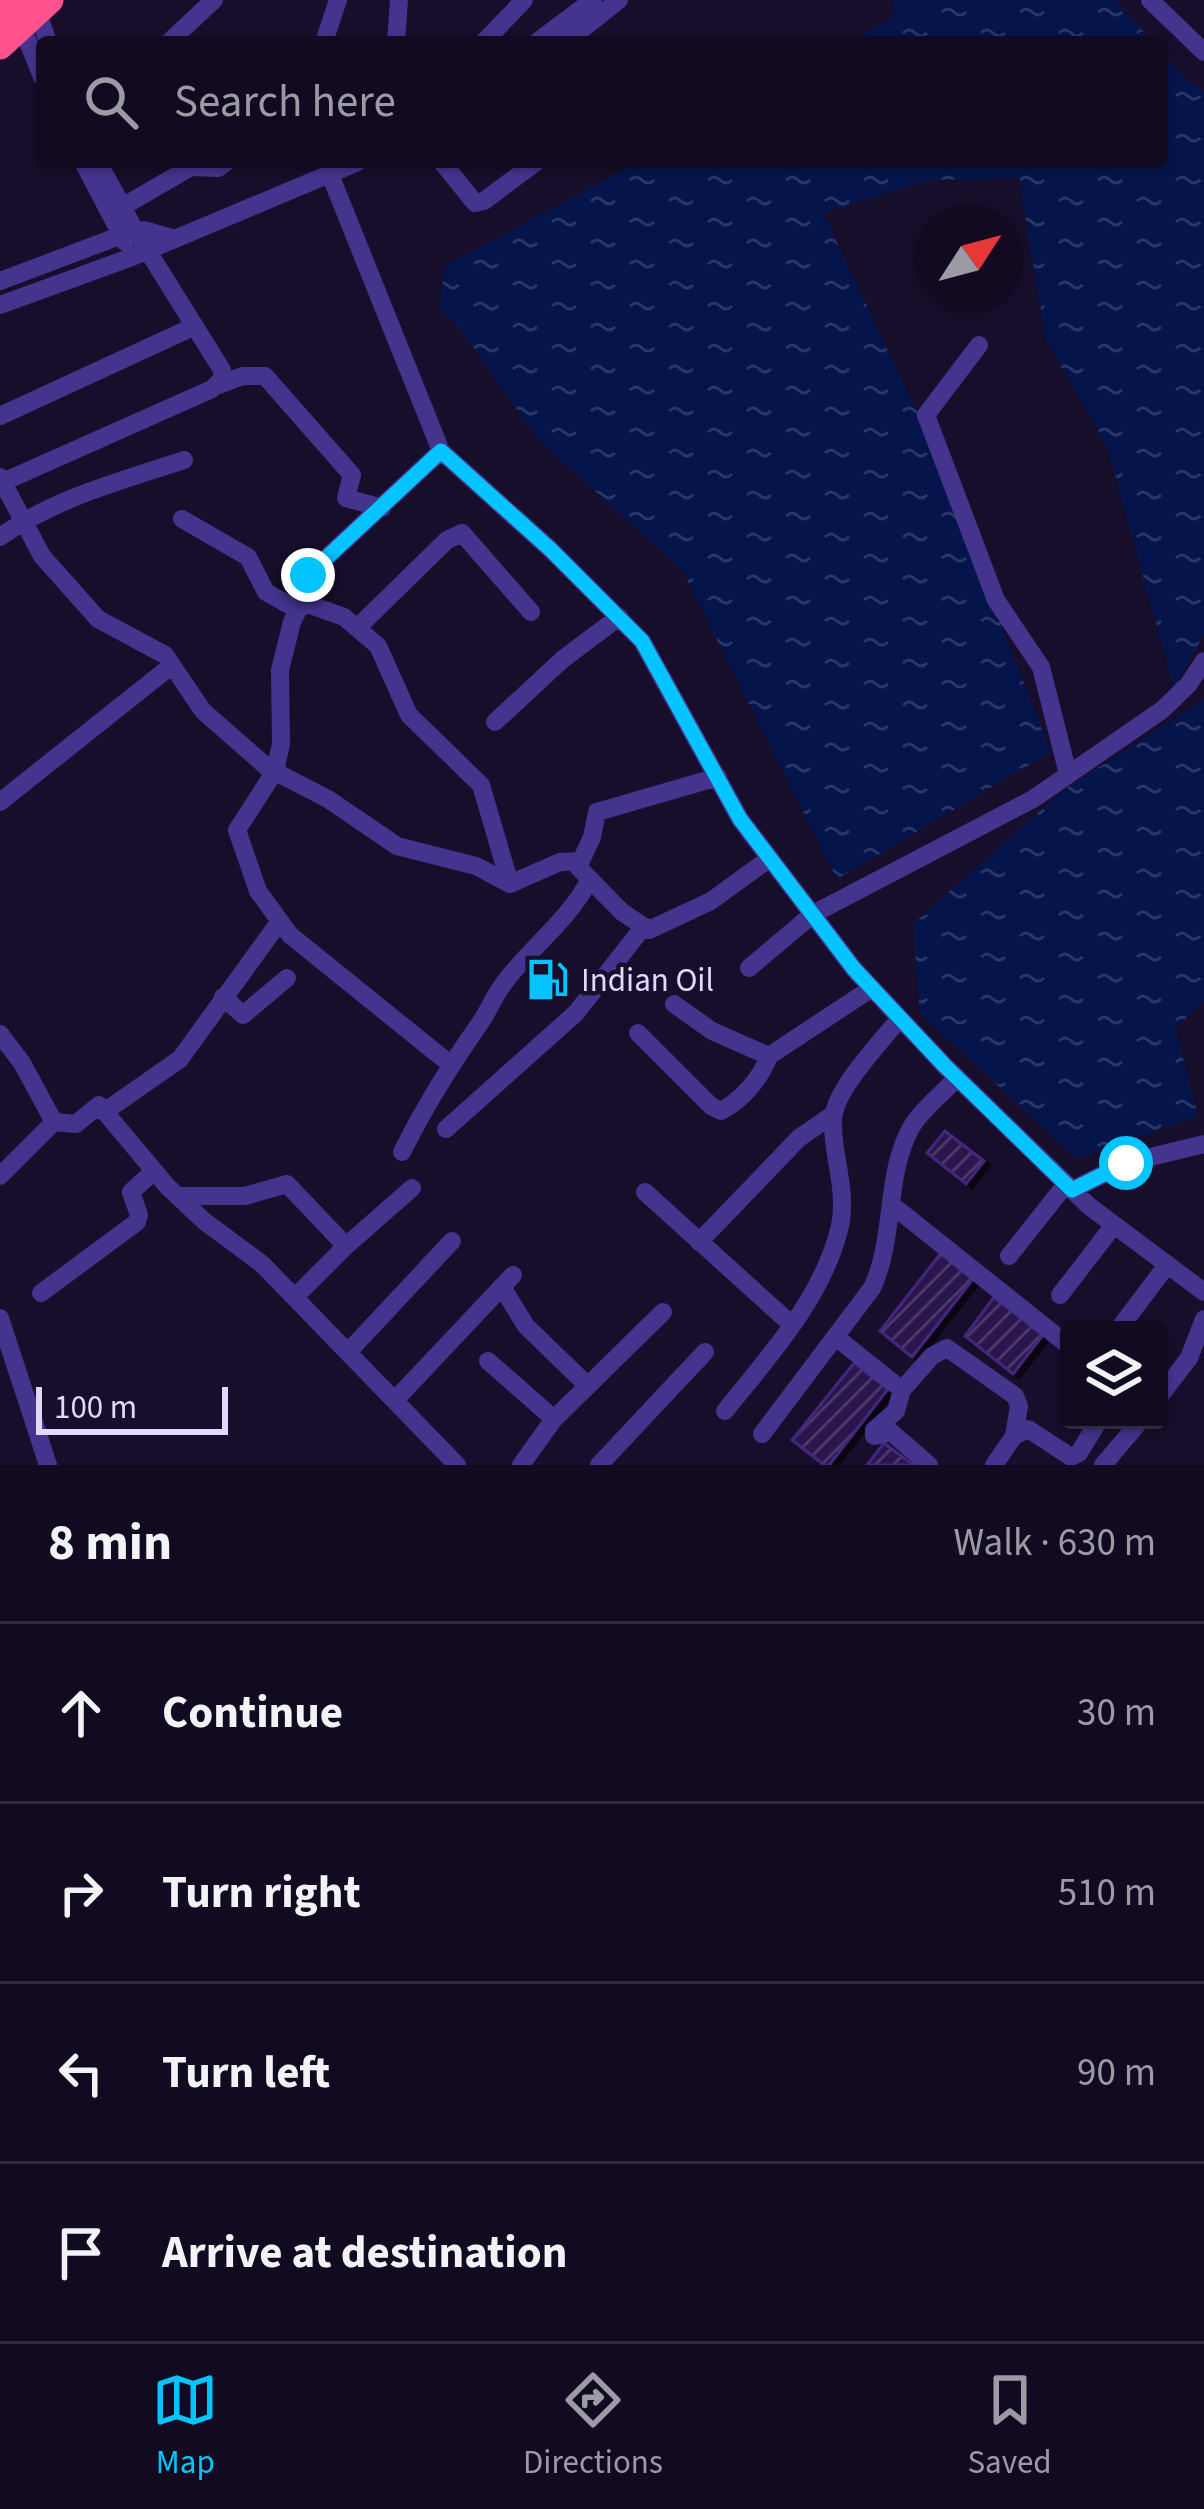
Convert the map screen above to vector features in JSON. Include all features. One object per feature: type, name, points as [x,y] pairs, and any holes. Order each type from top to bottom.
[{"type":"highway","points":[[0,46],[25,11]]},
{"type":"street","points":[[175,36],[214,0]]},
{"type":"street","points":[[326,36],[338,0]]},
{"type":"street","points":[[396,36],[399,0]]},
{"type":"street","points":[[490,36],[524,0]]},
{"type":"street","points":[[546,36],[593,0]]},
{"type":"street","points":[[574,36],[619,0]]},
{"type":"street","points":[[1150,0],[1204,52]]},
{"type":"street","points":[[25,11],[44,36]]},
{"type":"street","points":[[25,11],[36,54]]},
{"type":"street","points":[[87,168],[140,254],[222,370],[218,385]]},
{"type":"street","points":[[101,168],[122,207],[129,233]]},
{"type":"street","points":[[122,207],[188,168]]},
{"type":"street","points":[[0,305],[140,254],[341,168]]},
{"type":"street","points":[[447,168],[475,202],[484,201],[528,168]]},
{"type":"street","points":[[329,172],[441,451],[550,549],[642,641],[740,819],[872,988],[1069,1187],[1204,1292]]},
{"type":"street","points":[[0,281],[129,233],[146,230],[175,239]]},
{"type":"street","points":[[0,416],[195,326]]},
{"type":"street","points":[[979,345],[926,415],[996,601],[1041,668],[1068,775]]},
{"type":"street","points":[[382,508],[346,498],[352,475],[265,376],[243,376],[218,385],[1,479],[43,556],[98,619],[165,656],[203,711],[275,771],[397,846],[476,866],[510,884]]},
{"type":"street","points":[[441,451],[308,575],[280,670],[281,744],[275,771],[237,830],[258,891],[290,935],[450,1064]]},
{"type":"street","points":[[0,537],[24,520],[89,491],[184,460]]},
{"type":"street","points":[[182,519],[248,557],[266,592],[344,617],[379,646],[409,715],[481,785],[510,884]]},
{"type":"street","points":[[358,627],[447,540],[462,533],[531,612]]},
{"type":"street","points":[[495,722],[563,659],[619,617]]},
{"type":"street","points":[[749,968],[813,914],[1033,799],[1162,710],[1204,661]]},
{"type":"street","points":[[0,802],[171,666]]},
{"type":"street","points":[[402,1152],[450,1064],[501,987],[575,905],[597,812],[718,777]]},
{"type":"street","points":[[510,884],[560,862],[585,870],[622,912],[649,930],[711,901],[770,858]]},
{"type":"street","points":[[104,1112],[180,1059],[280,921]]},
{"type":"street","points":[[446,1130],[576,1013],[644,926]]},
{"type":"street","points":[[223,997],[243,1015],[287,978]]},
{"type":"street","points":[[638,1033],[721,1111],[759,1076],[769,1057],[872,988]]},
{"type":"street","points":[[674,1004],[712,1031],[769,1057]]},
{"type":"street","points":[[725,1411],[818,1284],[841,1224],[834,1114],[846,1088],[900,1018]]},
{"type":"street","points":[[0,1034],[54,1122]]},
{"type":"street","points":[[762,1434],[865,1301],[883,1265],[901,1151],[909,1131],[951,1072]]},
{"type":"street","points":[[54,1122],[76,1124],[99,1105],[178,1196],[262,1264],[457,1465]]},
{"type":"street","points":[[699,1241],[800,1138],[834,1114]]},
{"type":"street","points":[[0,1176],[54,1122]]},
{"type":"street","points":[[1010,1256],[1069,1187],[1126,1163],[1204,1144]]},
{"type":"street","points":[[41,1293],[137,1222],[131,1192],[154,1171]]},
{"type":"street","points":[[178,1196],[245,1196],[287,1184],[346,1246]]},
{"type":"street","points":[[295,1297],[412,1188]]},
{"type":"street","points":[[645,1192],[792,1325]]},
{"type":"street","points":[[892,1205],[1060,1339]]},
{"type":"street","points":[[1060,1295],[1114,1225]]},
{"type":"street","points":[[349,1351],[452,1241]]},
{"type":"street","points":[[1125,1321],[1167,1265]]},
{"type":"street","points":[[396,1399],[508,1281],[526,1326],[588,1386]]},
{"type":"street","points":[[521,1465],[554,1419],[663,1312]]},
{"type":"street","points":[[0,1318],[48,1465]]},
{"type":"street","points":[[1168,1386],[1190,1358],[1204,1319]]},
{"type":"street","points":[[837,1338],[902,1390]]},
{"type":"street","points":[[929,1465],[891,1432],[874,1436],[874,1430],[896,1411],[902,1390],[932,1356],[947,1348],[1016,1396],[1014,1436],[994,1465]]},
{"type":"street","points":[[598,1465],[705,1352]]},
{"type":"street","points":[[488,1360],[554,1419]]},
{"type":"street","points":[[1014,1436],[1028,1429],[1071,1456],[1079,1453],[1094,1429]]},
{"type":"street","points":[[1103,1465],[1133,1429]]},
{"type":"water","points":[[894,0],[1115,0],[1148,36],[861,36],[891,19]]},
{"type":"water","points":[[1168,59],[1204,91],[1204,634],[1174,688],[1107,446],[1046,340],[1019,178],[928,180],[823,213],[919,416],[1051,752],[837,879],[682,570],[540,441],[456,324],[439,310],[445,266],[628,168],[1168,168]]},
{"type":"water","points":[[1204,700],[1204,1002],[1175,1028],[1198,1116],[1077,1159],[920,1013],[913,924],[1065,789]]},
{"type":"building","points":[[945,1131],[984,1161],[966,1184],[927,1153]]},
{"type":"building","points":[[941,1253],[973,1279],[912,1357],[880,1331]]},
{"type":"building","points":[[994,1297],[1043,1335],[1013,1374],[965,1336]]},
{"type":"building","points":[[854,1363],[888,1389],[829,1465],[824,1465],[792,1440]]},
{"type":"building","points":[[884,1443],[913,1465],[867,1465]]},
{"type":"place","name":"Indian Oil","points":[[547,980]]},
{"type":"route","points":[[308,575],[441,451],[550,549],[642,641],[740,819],[854,969],[914,1034],[1072,1190],[1126,1163]]}]
